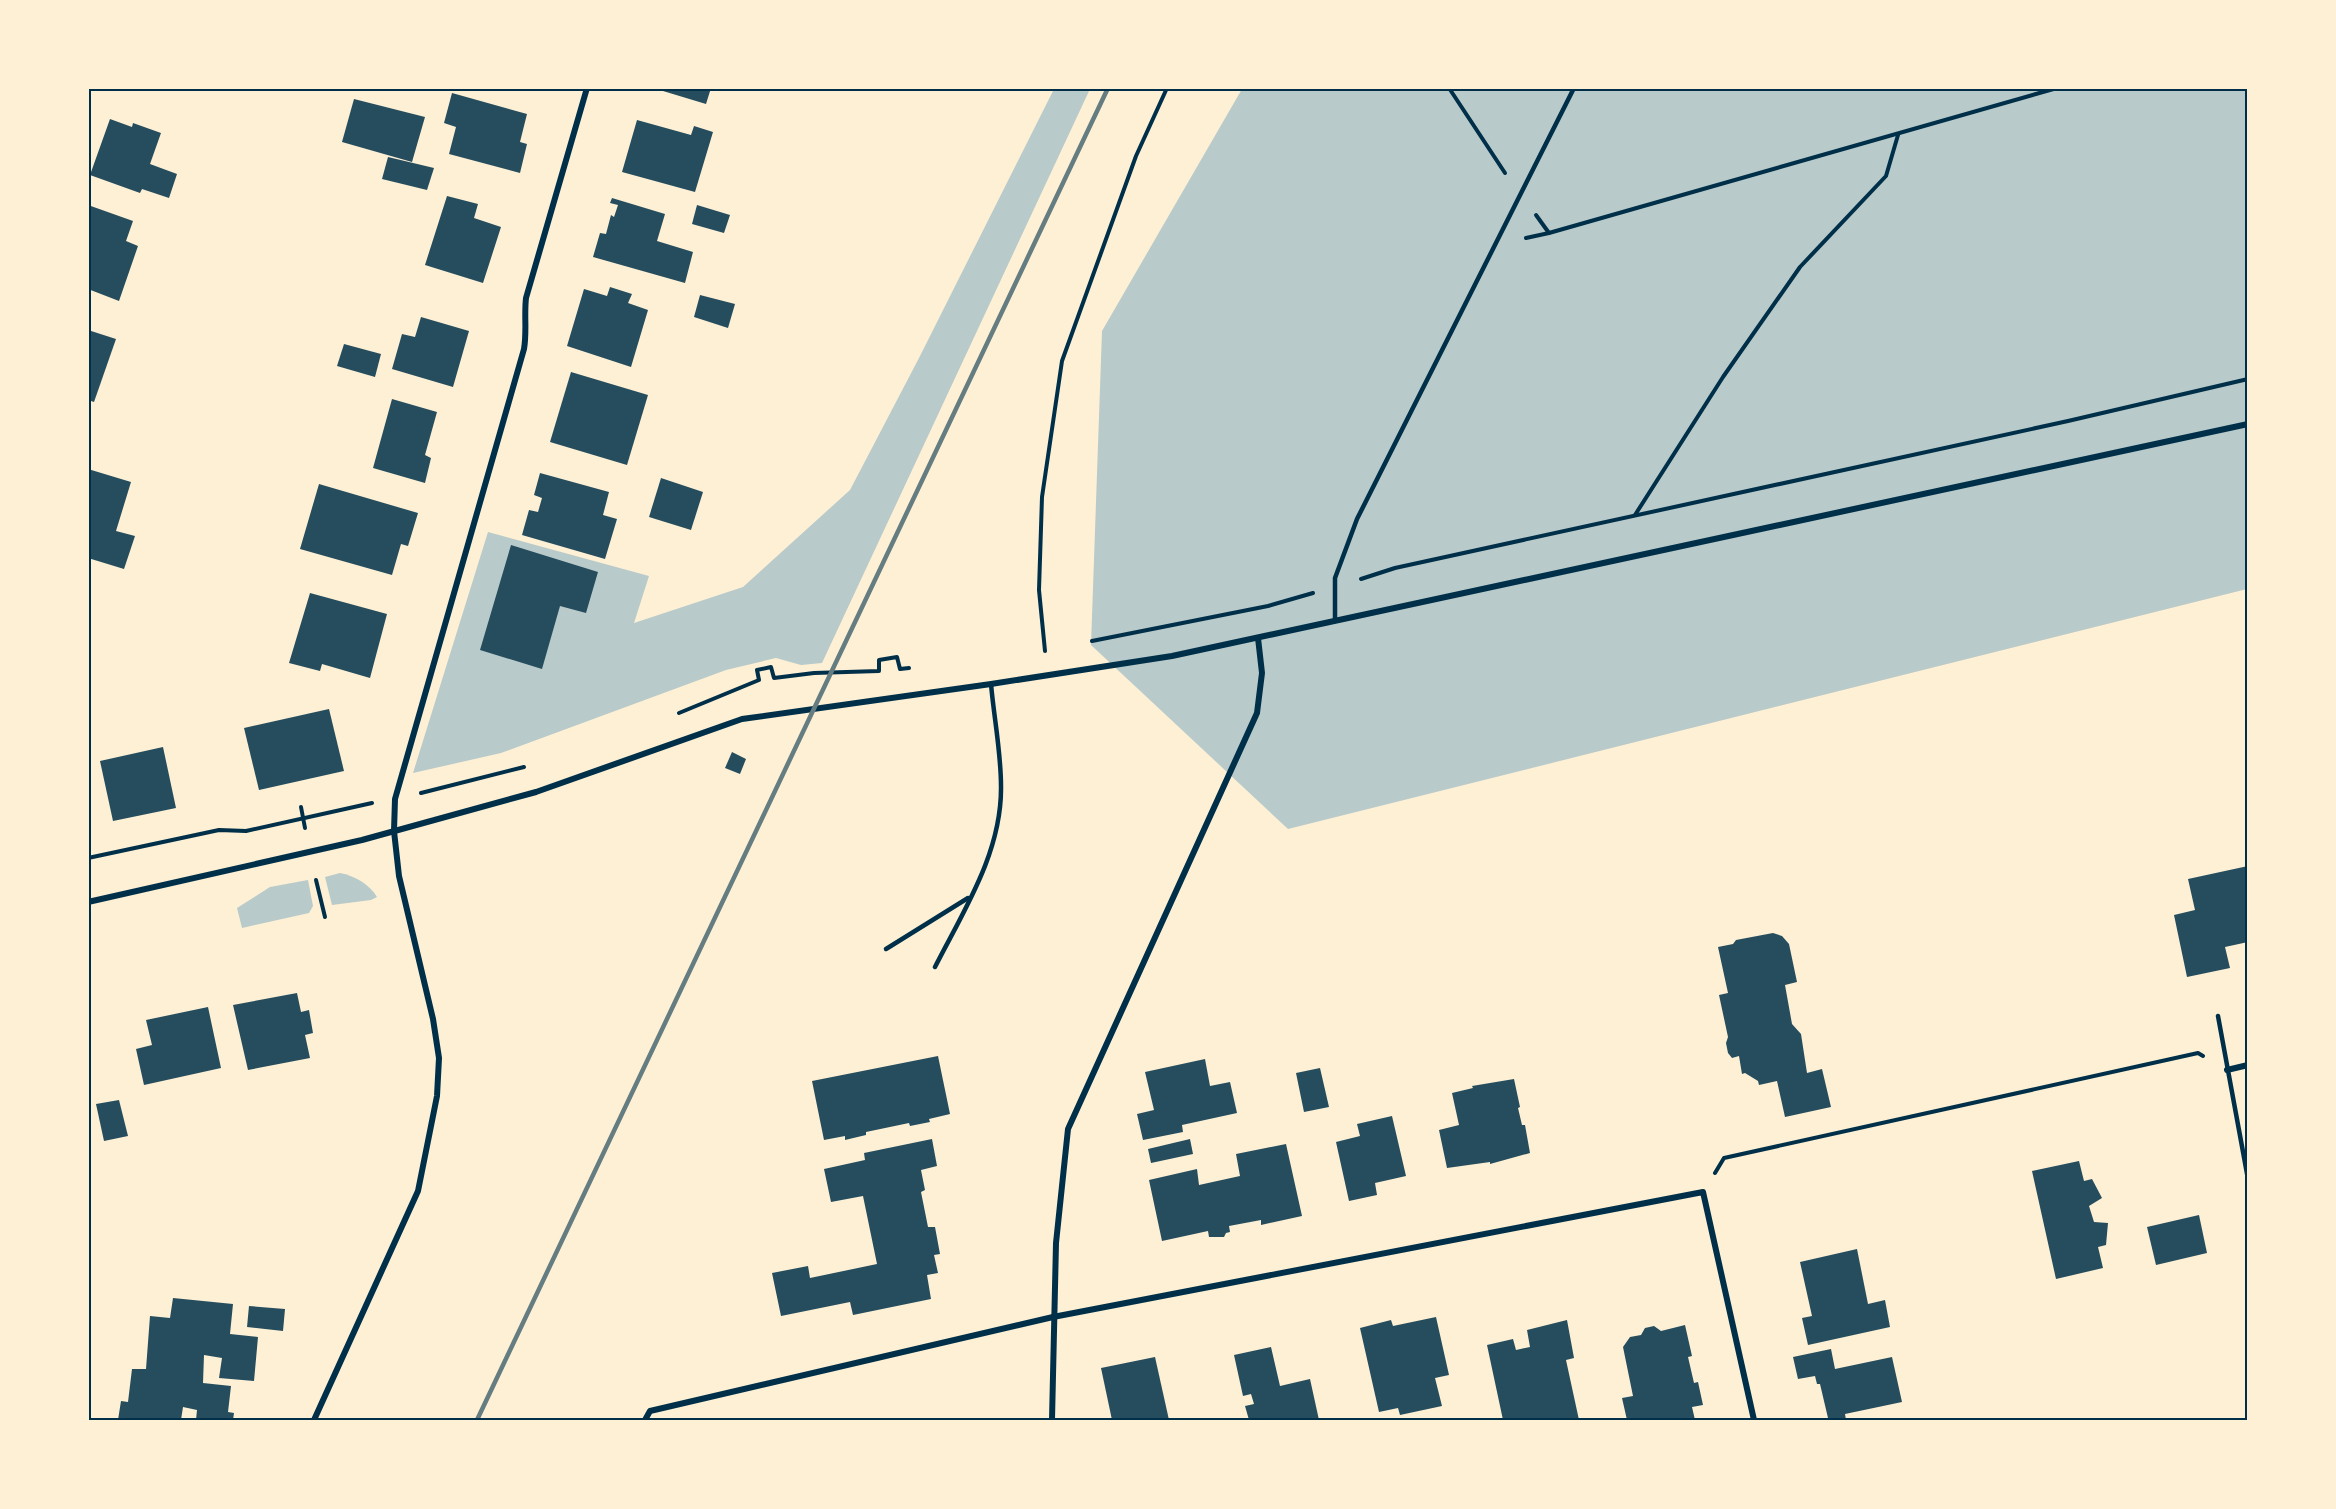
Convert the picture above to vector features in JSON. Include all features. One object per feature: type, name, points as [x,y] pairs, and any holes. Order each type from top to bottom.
[{"type":"street","points":[[314,1420],[418,1191],[437,1096],[439,1058],[433,1019],[399,876],[394,831],[398,786],[524,349],[526,298],[587,88]]},
{"type":"street","points":[[88,902],[394,831],[536,792],[742,719],[1172,656],[2247,424]]},
{"type":"street","points":[[1052,1420],[1056,1243],[1068,1129],[1257,713],[1262,673],[1258,638]]},
{"type":"street","points":[[2228,1070],[2247,1065]]},
{"type":"street","points":[[645,1420],[651,1411],[1053,1317],[1703,1192],[1754,1420]]},
{"type":"lane","points":[[1335,621],[1333,588],[1343,551],[1357,519],[1574,88]]},
{"type":"lane","points":[[935,967],[983,872],[997,830],[1002,786],[991,684]]},
{"type":"lane","points":[[886,949],[971,897]]},
{"type":"lane","points":[[2218,1016],[2247,1179]]},
{"type":"path","points":[[1047,676],[1039,590],[1042,497],[1062,362],[1136,156],[1167,88]]},
{"type":"path","points":[[1449,88],[1486,147],[1550,233]]},
{"type":"path","points":[[1496,244],[1550,233],[2057,88]]},
{"type":"path","points":[[1635,516],[1723,377],[1800,267],[1886,176],[1898,134]]},
{"type":"path","points":[[1395,568],[2068,421],[2247,379]]},
{"type":"path","points":[[1088,642],[1268,606]]},
{"type":"path","points":[[671,716],[759,680],[757,670],[771,667],[774,678],[814,673],[879,670],[879,660],[897,657],[900,669],[911,668]]},
{"type":"path","points":[[419,793],[528,766]]},
{"type":"path","points":[[88,858],[219,830],[246,831],[379,801]]},
{"type":"path","points":[[301,807],[307,835]]},
{"type":"path","points":[[316,880],[324,917]]},
{"type":"path","points":[[1703,1192],[1724,1158],[2198,1053],[2228,1070]]},
{"type":"shaded area","points":[[1054,89],[1090,89],[822,663],[801,665],[776,658],[726,670],[501,753],[413,773],[488,532],[649,576],[634,623],[743,587],[850,490]]},
{"type":"shaded area","points":[[1242,89],[2247,89],[2247,589],[1288,829],[1091,645],[1102,331]]},
{"type":"shaded area","points":[[340,873],[361,881],[377,897],[371,900],[332,905],[325,877]]},
{"type":"shaded area","points":[[308,880],[313,906],[309,913],[242,928],[237,908],[270,887]]},
{"type":"building","points":[[653,88],[711,88],[706,104]]},
{"type":"building","points":[[452,93],[527,114],[520,142],[527,144],[520,173],[449,154],[456,127],[444,123]]},
{"type":"building","points":[[354,99],[425,117],[412,162],[342,142]]},
{"type":"building","points":[[110,119],[132,127],[133,123],[161,133],[150,164],[177,174],[169,198],[142,189],[140,193],[90,175]]},
{"type":"building","points":[[637,120],[691,135],[694,126],[713,132],[695,192],[622,172]]},
{"type":"building","points":[[388,157],[434,168],[427,190],[382,179]]},
{"type":"building","points":[[447,196],[478,204],[474,218],[501,227],[483,283],[425,265]]},
{"type":"building","points":[[612,198],[665,214],[657,241],[693,252],[685,283],[593,257],[600,233],[606,234],[611,215],[614,217],[618,205],[610,203]]},
{"type":"building","points":[[88,205],[133,221],[126,241],[138,246],[119,301],[88,289]]},
{"type":"building","points":[[697,205],[730,215],[724,233],[692,224]]},
{"type":"building","points":[[610,287],[632,294],[628,303],[648,310],[631,367],[567,346],[584,289],[607,296]]},
{"type":"building","points":[[700,295],[735,304],[728,328],[694,317]]},
{"type":"building","points":[[421,317],[469,331],[453,387],[392,369],[402,334],[415,337]]},
{"type":"building","points":[[88,330],[116,339],[94,402],[88,400]]},
{"type":"building","points":[[344,344],[381,354],[375,377],[337,366]]},
{"type":"building","points":[[571,372],[648,395],[627,465],[550,442]]},
{"type":"building","points":[[392,399],[437,412],[425,455],[431,458],[425,483],[373,468]]},
{"type":"building","points":[[88,469],[131,482],[116,531],[135,536],[124,569],[88,558]]},
{"type":"building","points":[[540,473],[609,492],[603,515],[617,519],[605,559],[522,535],[529,510],[538,512],[542,498],[534,495]]},
{"type":"building","points":[[661,478],[703,492],[691,530],[649,517]]},
{"type":"building","points":[[319,484],[418,513],[408,546],[401,544],[392,575],[300,549]]},
{"type":"building","points":[[511,545],[598,572],[586,613],[560,606],[542,669],[480,650]]},
{"type":"building","points":[[310,593],[387,614],[370,678],[322,664],[320,671],[289,663]]},
{"type":"building","points":[[329,709],[344,771],[259,790],[244,728]]},
{"type":"building","points":[[163,747],[176,808],[113,821],[100,761]]},
{"type":"building","points":[[732,752],[746,759],[740,774],[725,768]]},
{"type":"building","points":[[2248,866],[2248,942],[2225,947],[2230,968],[2187,977],[2174,915],[2195,910],[2188,879]]},
{"type":"building","points":[[1773,933],[1782,936],[1789,944],[1797,982],[1785,985],[1792,1024],[1801,1034],[1807,1073],[1822,1069],[1831,1107],[1785,1117],[1777,1081],[1759,1085],[1758,1081],[1745,1073],[1742,1074],[1739,1056],[1732,1058],[1728,1053],[1726,1043],[1728,1037],[1719,995],[1728,993],[1718,947],[1733,944],[1736,940]]},
{"type":"building","points":[[297,993],[301,1012],[309,1010],[313,1033],[305,1035],[310,1058],[248,1070],[233,1005]]},
{"type":"building","points":[[208,1007],[221,1068],[144,1085],[136,1049],[152,1045],[146,1020]]},
{"type":"building","points":[[938,1056],[950,1114],[929,1119],[930,1122],[910,1126],[909,1123],[866,1132],[866,1135],[845,1140],[845,1136],[824,1140],[812,1081]]},
{"type":"building","points":[[1205,1059],[1210,1086],[1230,1082],[1237,1113],[1182,1125],[1183,1132],[1143,1140],[1137,1114],[1154,1110],[1145,1072]]},
{"type":"building","points":[[1320,1068],[1329,1107],[1304,1112],[1296,1073]]},
{"type":"building","points":[[1514,1079],[1520,1107],[1518,1108],[1522,1125],[1525,1125],[1530,1153],[1490,1164],[1490,1162],[1447,1168],[1439,1130],[1459,1125],[1452,1093],[1473,1088],[1472,1086]]},
{"type":"building","points":[[119,1100],[128,1136],[104,1141],[96,1104]]},
{"type":"building","points":[[1392,1116],[1406,1176],[1375,1183],[1377,1195],[1349,1201],[1336,1142],[1360,1136],[1357,1124]]},
{"type":"building","points":[[932,1139],[937,1166],[921,1170],[925,1190],[921,1192],[928,1227],[935,1227],[940,1254],[934,1255],[938,1273],[927,1275],[931,1299],[853,1315],[850,1302],[781,1316],[772,1273],[808,1266],[810,1278],[877,1264],[863,1196],[831,1202],[824,1169],[865,1160],[864,1153]]},
{"type":"building","points":[[1190,1139],[1193,1154],[1151,1163],[1148,1149]]},
{"type":"building","points":[[1286,1144],[1302,1216],[1261,1225],[1261,1220],[1229,1226],[1230,1232],[1224,1237],[1209,1237],[1208,1231],[1162,1241],[1149,1180],[1197,1169],[1199,1185],[1240,1176],[1236,1154]]},
{"type":"building","points":[[2079,1161],[2084,1181],[2092,1179],[2102,1198],[2089,1206],[2094,1222],[2108,1223],[2106,1245],[2098,1247],[2103,1268],[2056,1279],[2032,1171]]},
{"type":"building","points":[[2199,1215],[2207,1253],[2156,1265],[2147,1227]]},
{"type":"building","points":[[1857,1249],[1868,1304],[1885,1300],[1890,1327],[1808,1345],[1802,1318],[1812,1316],[1800,1262]]},
{"type":"building","points":[[173,1298],[233,1304],[230,1334],[258,1337],[254,1381],[219,1378],[222,1358],[204,1355],[203,1383],[231,1386],[228,1412],[234,1413],[233,1420],[196,1420],[197,1410],[183,1407],[181,1420],[118,1420],[121,1401],[128,1402],[132,1369],[146,1369],[150,1316],[170,1318]]},
{"type":"building","points":[[249,1306],[285,1309],[283,1331],[247,1327]]},
{"type":"building","points":[[1436,1317],[1449,1375],[1435,1378],[1442,1406],[1400,1415],[1398,1408],[1379,1412],[1360,1328],[1391,1320],[1393,1326]]},
{"type":"building","points":[[1567,1320],[1574,1358],[1566,1360],[1579,1420],[1503,1420],[1487,1345],[1513,1339],[1516,1350],[1530,1347],[1527,1330]]},
{"type":"building","points":[[1685,1325],[1692,1356],[1688,1357],[1694,1383],[1698,1382],[1703,1405],[1692,1407],[1695,1420],[1627,1420],[1622,1398],[1633,1396],[1623,1347],[1630,1337],[1641,1335],[1645,1328],[1654,1326],[1661,1331]]},
{"type":"building","points":[[1271,1347],[1280,1386],[1310,1379],[1319,1420],[1249,1420],[1245,1406],[1254,1404],[1251,1394],[1243,1396],[1234,1355]]},
{"type":"building","points":[[1831,1349],[1835,1369],[1892,1357],[1902,1402],[1845,1414],[1846,1420],[1819,1420],[1828,1418],[1820,1384],[1817,1384],[1815,1376],[1798,1379],[1793,1357]]},
{"type":"building","points":[[1155,1357],[1169,1420],[1112,1420],[1101,1368]]},
{"type":"railway","points":[[477,1420],[1108,88]]}]
